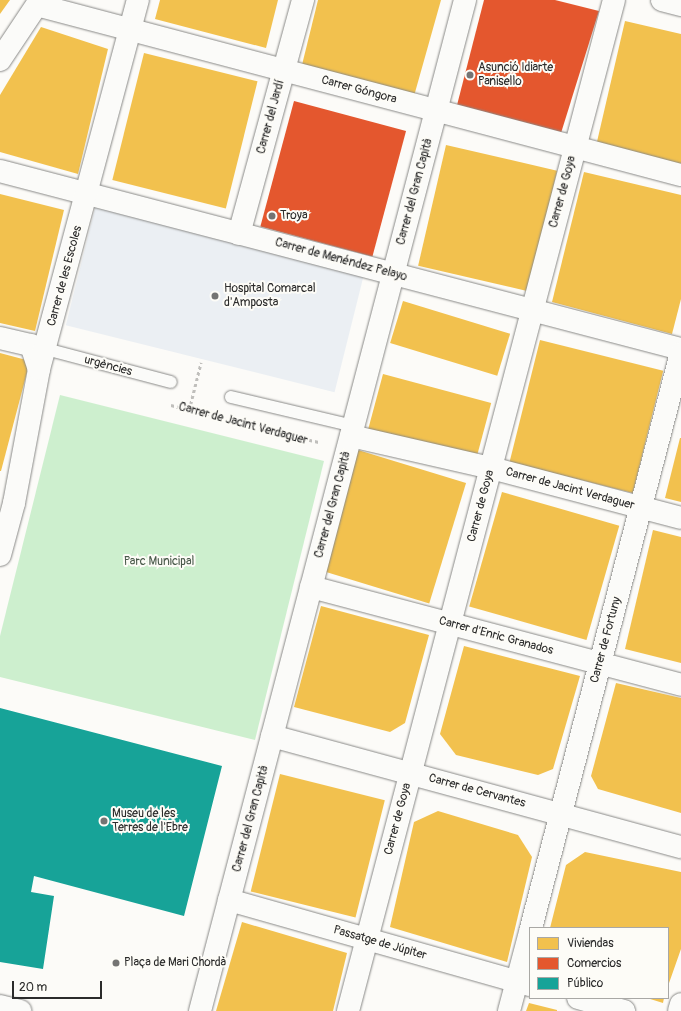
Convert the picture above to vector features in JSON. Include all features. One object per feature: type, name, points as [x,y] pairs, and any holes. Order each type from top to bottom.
[{"type":"street","name":"Carrer de les Escoles","points":[[0,555],[7,502],[39,369],[46,349],[138,0]]},
{"type":"street","name":"Carrer del Jardí","points":[[239,234],[303,0]]},
{"type":"street","name":"Carrer del Gran Capità","points":[[200,1011],[465,0]]},
{"type":"street","name":"Carrer de Goya","points":[[348,1011],[614,0]]},
{"type":"street","points":[[662,0],[681,5]]},
{"type":"street","name":"Carrer Góngora","points":[[38,3],[130,30],[681,175]]},
{"type":"street","points":[[0,60],[38,3]]},
{"type":"street","name":"Carrer de Menéndez Pelayo","points":[[0,172],[681,349]]},
{"type":"street","points":[[0,338],[32,345],[39,369]]},
{"type":"street","name":"Carrer de Fortuny","points":[[531,927],[681,353]]},
{"type":"street","name":"Carrer de Jacint Verdaguer","points":[[353,430],[681,518]]},
{"type":"street","name":"Carrer d'Enric Granados","points":[[311,587],[681,685]]},
{"type":"street","name":"Carrer de Cervantes","points":[[272,736],[681,847]]},
{"type":"street","name":"Passatge de Júpiter","points":[[229,900],[524,983]]},
{"type":"street","points":[[509,1011],[524,983],[529,940]]},
{"type":"street","points":[[582,999],[624,1011]]},
{"type":"street","points":[[679,1011],[681,1004]]},
{"type":"street","points":[[0,1006],[20,1011]]},
{"type":"lane","name":"urgències","points":[[46,349],[171,382]]},
{"type":"lane","points":[[232,397],[353,430]]},
{"type":"path","points":[[189,410],[200,362]]},
{"type":"path","name":"Carrer de Jacint Verdaguer","points":[[167,404],[226,420]]},
{"type":"path","name":"Carrer de Jacint Verdaguer","points":[[271,431],[316,443],[353,430]]},
{"type":"shaded area","name":"Hospital Comarcal d'Amposta","points":[[97,200],[366,267],[335,392],[66,325]]},
{"type":"green space","name":"Parc Municipal","points":[[60,395],[324,461],[255,740],[0,677],[0,636]]},
{"type":"building: Viviendas","points":[[0,0],[10,0],[0,14]]},
{"type":"building: Viviendas","points":[[160,0],[278,0],[266,48],[155,19]]},
{"type":"building: Viviendas","points":[[318,0],[441,0],[414,96],[301,69]]},
{"type":"building: Viviendas","points":[[625,21],[681,34],[681,165],[596,146]]},
{"type":"building: Viviendas","points":[[41,27],[108,49],[78,174],[0,152],[0,95]]},
{"type":"building: Viviendas","points":[[144,53],[258,81],[226,208],[112,180]]},
{"type":"building: Viviendas","points":[[446,145],[557,171],[529,291],[418,266]]},
{"type":"building: Viviendas","points":[[584,172],[681,195],[681,299],[672,334],[552,302]]},
{"type":"building: Viviendas","points":[[0,194],[64,210],[35,331],[0,323]]},
{"type":"building: Viviendas","points":[[403,301],[510,334],[497,376],[390,343]]},
{"type":"building: Viviendas","points":[[540,340],[663,371],[633,493],[510,462]]},
{"type":"building: Viviendas","points":[[0,353],[30,361],[1,471],[0,471]]},
{"type":"building: Viviendas","points":[[383,374],[491,403],[476,458],[368,429]]},
{"type":"building: Viviendas","points":[[681,438],[681,502],[665,498]]},
{"type":"building: Viviendas","points":[[358,450],[466,483],[429,604],[321,570]]},
{"type":"building: Viviendas","points":[[502,492],[619,526],[586,640],[469,606]]},
{"type":"building: Viviendas","points":[[653,530],[681,537],[681,663],[625,649]]},
{"type":"building: Viviendas","points":[[321,606],[429,635],[405,723],[390,732],[294,707]]},
{"type":"building: Viviendas","points":[[464,646],[580,676],[553,769],[538,775],[456,755],[440,734]]},
{"type":"building: Viviendas","points":[[616,683],[681,698],[681,813],[598,789],[591,776]]},
{"type":"building: Viviendas","points":[[280,774],[385,800],[356,918],[251,891]]},
{"type":"building: Viviendas","points":[[438,811],[518,835],[532,857],[507,962],[390,927],[414,822]]},
{"type":"building: Viviendas","points":[[585,852],[681,872],[681,949],[669,983],[669,927],[550,927],[566,865]]},
{"type":"building: Viviendas","points":[[242,922],[347,953],[333,1011],[216,1011]]},
{"type":"building: Viviendas","points":[[650,999],[664,999],[663,1003]]},
{"type":"building: Viviendas","points":[[529,1003],[557,1010],[557,1011],[526,1011]]},
{"type":"building: Comercios","points":[[484,0],[555,0],[599,11],[561,133],[456,109]]},
{"type":"building: Comercios","points":[[294,101],[406,131],[372,257],[260,227]]},
{"type":"building: Público","name":"Museu de les Terres de l'Ebre","points":[[0,708],[222,766],[184,916],[34,876],[31,892],[54,896],[43,969],[0,962]]},
{"type":"place","name":"Asunció Idiarte Panisello","points":[[470,75]]},
{"type":"place","name":"Troya","points":[[272,216]]},
{"type":"place","name":"Hospital Comarcal d'Amposta","points":[[215,296]]},
{"type":"place","name":"Museu de les Terres de l'Ebre","points":[[104,821]]},
{"type":"place","name":"Plaça de Mari Chordà","points":[[116,963]]}]
